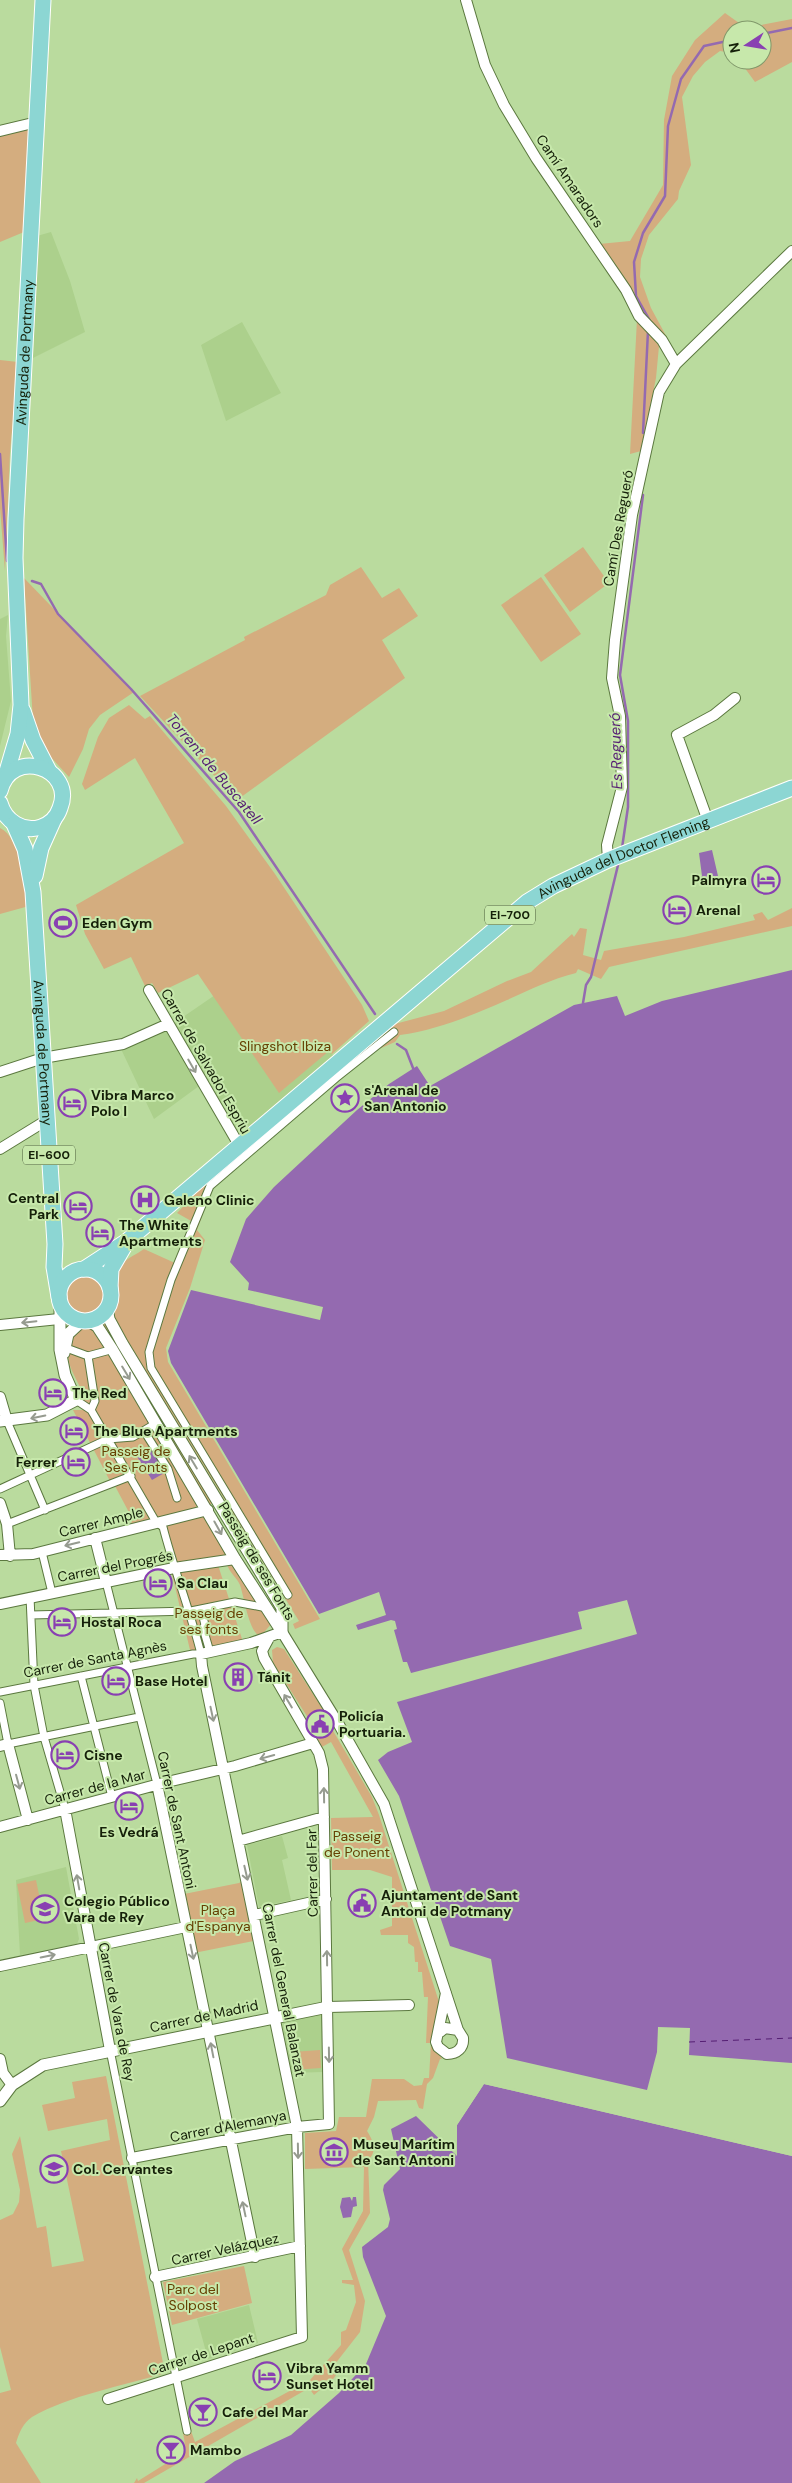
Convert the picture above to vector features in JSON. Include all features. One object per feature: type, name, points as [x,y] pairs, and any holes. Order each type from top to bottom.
[{"type":"main road","name":"Avinguda de Portmany","points":[[2,786],[18,734],[21,705],[15,566],[16,519],[43,0]]},
{"type":"main road","name":"Avinguda de Portmany","points":[[21,705],[28,729],[49,771]]},
{"type":"main road","name":"EI-600","points":[[2,786],[14,770],[26,766],[38,766],[49,771],[59,784],[62,794],[61,805],[54,819]]},
{"type":"main road","name":"Avinguda del Doctor Fleming","points":[[81,1270],[127,1242],[510,915],[553,886],[617,857],[792,788]]},
{"type":"main road","name":"EI-600","points":[[0,803],[8,821]]},
{"type":"main road","name":"Avinguda de Portmany","points":[[33,892],[37,863],[54,819]]},
{"type":"main road","points":[[8,821],[24,828],[35,828],[45,825],[54,819]]},
{"type":"main road","name":"Avinguda de Portmany","points":[[8,821],[25,849],[33,892],[55,1244],[54,1268],[60,1299]]},
{"type":"main road","name":"Avinguda del Doctor Fleming","points":[[110,1288],[111,1269],[127,1242]]},
{"type":"main road","name":"Avinguda de Portmany","points":[[55,1244],[61,1260],[81,1270]]},
{"type":"main road","points":[[81,1270],[100,1274],[110,1288],[111,1298],[101,1316],[85,1321],[68,1314],[60,1299],[64,1280],[81,1270]]},
{"type":"street","name":"Camí Amaradors","points":[[466,0],[485,65],[504,105],[536,158],[626,290],[643,322],[657,334],[676,364]]},
{"type":"street","points":[[0,131],[37,122]]},
{"type":"street","name":"Camí Des Regueró","points":[[617,857],[607,845],[622,787],[620,716],[612,678],[632,515],[659,392],[676,364],[792,251]]},
{"type":"street","points":[[708,821],[677,735],[714,715],[735,698]]},
{"type":"street","name":"Carrer de Salvador Espriu","points":[[149,990],[239,1145]]},
{"type":"street","points":[[0,1072],[43,1058],[123,1044],[168,1024]]},
{"type":"street","points":[[288,1595],[151,1368],[149,1352],[171,1280],[210,1186],[336,1078],[394,1032]]},
{"type":"street","points":[[0,1149],[47,1120]]},
{"type":"street","points":[[60,1299],[59,1319],[65,1375],[76,1400],[91,1410],[156,1522],[163,1526],[174,1568],[206,1653]]},
{"type":"street","name":"Passeig de ses Fonts","points":[[107,1308],[109,1318],[122,1343],[282,1608],[282,1632]]},
{"type":"street","points":[[0,1325],[59,1319]]},
{"type":"street","points":[[63,1362],[68,1334],[85,1321]]},
{"type":"street","name":"Passeig de ses Fonts","points":[[85,1321],[97,1326],[208,1510],[235,1559],[282,1632]]},
{"type":"street","points":[[69,1349],[88,1356],[110,1350]]},
{"type":"street","points":[[88,1356],[95,1401],[91,1410]]},
{"type":"street","points":[[0,1397],[4,1421],[46,1510]]},
{"type":"street","points":[[4,1421],[47,1416],[76,1400]]},
{"type":"street","points":[[0,1489],[108,1439],[133,1437],[153,1425]]},
{"type":"street","points":[[144,1430],[168,1469],[177,1498]]},
{"type":"street","points":[[6,1524],[131,1476]]},
{"type":"street","points":[[0,1503],[6,1524],[5,1555]]},
{"type":"street","points":[[208,1510],[220,1507]]},
{"type":"street","name":"Carrer Ample","points":[[5,1555],[42,1552],[208,1510]]},
{"type":"street","name":"Carrer de Sant Antoni","points":[[94,1538],[157,1784],[229,2140],[255,2257]]},
{"type":"street","points":[[235,1559],[243,1546]]},
{"type":"street","points":[[42,1552],[52,1593]]},
{"type":"street","name":"Carrer del Progrés","points":[[0,1604],[174,1568],[235,1559]]},
{"type":"street","name":"Carrer de Vara de Rey","points":[[30,1597],[34,1685],[44,1737],[64,1809],[110,2050],[187,2431]]},
{"type":"street","points":[[31,1615],[191,1611],[235,1602],[262,1606]]},
{"type":"street","points":[[202,1608],[205,1625],[202,1628],[206,1653]]},
{"type":"street","points":[[282,1632],[338,1723],[384,1804],[458,2030],[461,2033],[463,2043],[457,2052],[452,2054],[442,2051],[438,2047],[437,2036],[440,2032],[445,2028],[458,2030]]},
{"type":"street","name":"Carrer de Santa Agnès","points":[[0,1692],[126,1666],[251,1644],[282,1632]]},
{"type":"street","points":[[251,1644],[262,1651],[269,1638]]},
{"type":"street","name":"Carrer del Far","points":[[262,1651],[267,1665],[319,1753],[323,1769],[329,2124]]},
{"type":"street","name":"Carrer del General Balanzat","points":[[206,1653],[202,1666],[255,1915],[297,2127],[302,2337]]},
{"type":"street","points":[[81,1676],[112,1797]]},
{"type":"street","points":[[0,1703],[4,1745],[28,1820]]},
{"type":"street","points":[[4,1745],[140,1717]]},
{"type":"street","name":"Carrer de la Mar","points":[[0,1827],[157,1784],[224,1769],[313,1743]]},
{"type":"street","points":[[238,1841],[324,1818]]},
{"type":"street","points":[[255,1915],[326,1899]]},
{"type":"street","points":[[0,1966],[186,1927]]},
{"type":"street","points":[[440,2032],[446,1989]]},
{"type":"street","name":"Carrer de Madrid","points":[[12,2085],[43,2064],[208,2030],[328,2007],[409,2005]]},
{"type":"street","points":[[0,2059],[1,2073],[12,2085],[0,2102]]},
{"type":"street","name":"Carrer d'Alemanya","points":[[132,2158],[297,2127],[329,2124]]},
{"type":"street","name":"Carrer Velázquez","points":[[155,2277],[300,2246]]},
{"type":"street","name":"Carrer de Lepant","points":[[108,2399],[302,2337]]},
{"type":"shaded area","points":[[51,232],[70,281],[85,332],[33,358],[37,236]]},
{"type":"shaded area","points":[[242,322],[281,393],[226,421],[201,345]]},
{"type":"shaded area","points":[[8,615],[6,636],[11,701],[0,746],[0,619]]},
{"type":"shaded area","points":[[712,850],[718,876],[693,883],[691,875],[698,873],[699,877],[702,876],[699,853]]},
{"type":"shaded area","points":[[792,970],[792,2063],[689,2055],[690,2028],[658,2027],[657,2052],[647,2090],[507,2058],[491,1959],[450,1946],[399,1796],[378,1760],[388,1752],[412,1742],[397,1702],[637,1634],[627,1600],[578,1612],[582,1629],[411,1673],[407,1662],[403,1662],[394,1630],[397,1629],[395,1621],[391,1620],[358,1630],[356,1625],[386,1615],[379,1592],[319,1614],[171,1363],[168,1351],[191,1290],[320,1320],[323,1307],[248,1290],[249,1283],[230,1262],[246,1219],[274,1187],[357,1110],[389,1084],[417,1066],[430,1086],[574,1005],[617,996],[625,1016],[662,1001]]},
{"type":"shaded area","points":[[231,984],[287,1002],[332,1054],[341,1068],[233,1145],[199,1086],[154,1119],[121,1049],[167,1028]]},
{"type":"shaded area","points":[[150,1447],[166,1472],[152,1480],[136,1455]]},
{"type":"shaded area","points":[[282,1836],[288,1858],[282,1860],[291,1900],[259,1907],[247,1845]]},
{"type":"shaded area","name":"Colegio Público Vara de Rey","points":[[66,1867],[79,1939],[77,1944],[20,1955],[16,1880]]},
{"type":"shaded area","points":[[323,2014],[323,2072],[291,2073],[282,2022]]},
{"type":"shaded area","points":[[484,2084],[792,2156],[792,2483],[204,2483],[235,2461],[291,2435],[339,2393],[366,2364],[386,2316],[363,2257],[362,2247],[388,2227],[390,2219],[383,2190],[384,2185],[400,2169],[391,2129],[416,2116],[457,2156],[457,2125]]},
{"type":"shaded area","points":[[350,2197],[352,2201],[353,2197],[356,2197],[357,2206],[353,2207],[351,2217],[343,2218],[340,2207],[342,2198]]},
{"type":"shaded area","points":[[249,2305],[258,2343],[208,2359],[197,2319]]},
{"type":"green space","points":[[725,13],[735,20],[722,20],[722,51],[705,62],[693,76],[682,97],[691,165],[679,191],[678,199],[649,235],[641,259],[640,277],[651,308],[677,356],[647,321],[599,244],[630,241],[663,185],[664,120],[672,76],[695,40]]},
{"type":"green space","points":[[792,19],[792,62],[755,82],[746,70],[772,70],[772,23]]},
{"type":"green space","points":[[31,127],[24,232],[0,242],[0,135]]},
{"type":"green space","points":[[637,319],[659,346],[656,378],[641,451],[630,454]]},
{"type":"green space","points":[[0,360],[18,362],[10,453],[5,571],[0,508]]},
{"type":"green space","points":[[583,547],[609,583],[570,612],[544,575]]},
{"type":"green space","points":[[361,567],[382,598],[399,588],[418,616],[382,640],[405,678],[237,800],[140,696],[245,640],[244,637],[326,595],[330,585]]},
{"type":"green space","points":[[541,577],[581,634],[541,662],[501,605]]},
{"type":"green space","points":[[24,578],[134,692],[100,715],[89,729],[83,749],[69,777],[49,755],[33,721]]},
{"type":"green space","name":"Slingshot Ibiza","points":[[129,705],[145,719],[150,716],[226,806],[275,874],[362,1005],[369,1021],[332,1054],[329,1051],[279,1093],[198,974],[158,993],[152,983],[145,986],[131,957],[104,969],[85,934],[76,905],[184,843],[135,758],[85,790],[82,784],[98,737],[109,718]]},
{"type":"green space","points":[[0,828],[13,841],[24,875],[29,906],[0,914]]},
{"type":"green space","points":[[792,908],[792,926],[609,967],[601,979],[578,969],[576,973],[549,982],[468,1016],[428,1030],[400,1035],[395,1042],[372,1052],[213,1186],[197,1230],[205,1240],[190,1288],[166,1348],[168,1362],[320,1619],[295,1629],[293,1624],[299,1621],[114,1319],[116,1282],[121,1265],[144,1249],[175,1263],[193,1222],[177,1213],[203,1186],[391,1025],[444,1011],[507,981],[531,972],[572,934],[574,937],[580,928],[587,929],[583,955],[601,960],[604,951],[684,937],[755,920],[753,915],[762,912],[768,920]]},
{"type":"green space","points":[[85,1275],[99,1281],[105,1295],[99,1309],[85,1315],[71,1309],[65,1295],[71,1281]]},
{"type":"green space","points":[[106,1319],[213,1503],[208,1505],[100,1324]]},
{"type":"green space","name":"Passeig de Ses Fonts","points":[[86,1326],[93,1328],[199,1502],[194,1510],[131,1525],[132,1518],[115,1486],[111,1483],[73,1410],[83,1410],[84,1400],[69,1363],[68,1352],[70,1341],[78,1328]]},
{"type":"green space","points":[[205,1516],[229,1557],[175,1565],[164,1526]]},
{"type":"green space","name":"Passeig de ses fonts","points":[[236,1564],[272,1623],[260,1637],[250,1621],[240,1585],[227,1565]]},
{"type":"green space","name":"Passeig de ses fonts","points":[[218,1565],[243,1642],[193,1651],[190,1650],[172,1574]]},
{"type":"green space","name":"Passeig de Ponent","points":[[277,1647],[284,1649],[334,1727],[332,1729],[372,1797],[440,2005],[436,2049],[442,2059],[440,2059],[433,2078],[427,2084],[423,2109],[419,2108],[416,2100],[378,2101],[374,2117],[367,2131],[373,2142],[374,2150],[368,2160],[370,2213],[349,2250],[365,2301],[360,2332],[335,2364],[340,2369],[334,2378],[314,2395],[309,2388],[144,2483],[134,2483],[137,2478],[138,2481],[186,2451],[183,2432],[191,2431],[195,2442],[310,2380],[341,2345],[341,2332],[346,2330],[356,2302],[354,2285],[342,2283],[342,2280],[353,2280],[342,2249],[363,2211],[364,2167],[305,2169],[305,2133],[336,2131],[339,2117],[366,2117],[372,2079],[404,2079],[414,2086],[422,2085],[424,2078],[429,2078],[431,2043],[426,2043],[428,1997],[424,1997],[422,1972],[418,1972],[418,1962],[415,1962],[414,1947],[408,1943],[408,1935],[381,1935],[380,1930],[392,1926],[392,1877],[370,1870],[332,1870],[331,1818],[373,1817],[331,1742],[320,1748],[305,1720],[316,1737],[319,1735],[273,1663],[272,1650]]},
{"type":"green space","name":"Plaça d'Espanya","points":[[245,1879],[258,1940],[194,1953],[184,1894],[239,1883]]},
{"type":"green space","points":[[36,1880],[44,1919],[25,1923],[17,1884]]},
{"type":"green space","points":[[320,2050],[321,2068],[293,2070],[292,2052]]},
{"type":"green space","points":[[106,2076],[165,2373],[80,2397],[47,2409],[32,2417],[22,2428],[16,2443],[41,2483],[0,2483],[0,2393],[11,2390],[0,2347],[0,2220],[13,2214],[19,2202],[20,2190],[12,2154],[20,2136],[37,2228],[46,2226],[52,2267],[84,2261],[61,2151],[110,2140],[107,2119],[48,2131],[42,2105],[75,2098],[72,2082]]},
{"type":"green space","name":"Parc del Solpost","points":[[244,2266],[252,2303],[172,2325],[163,2282]]},
{"type":"pier","points":[[485,2082],[792,2153],[792,2156],[484,2084],[457,2125],[454,2125]]},
{"type":"waterway","name":"Es Regueró","points":[[772,32],[792,28]]},
{"type":"waterway","name":"Es Regueró","points":[[649,323],[649,319],[636,296],[634,262],[643,233],[665,196],[668,126],[681,79],[704,46],[722,42]]},
{"type":"waterway","name":"Es Regueró","points":[[643,433],[648,331]]},
{"type":"waterway","name":"Torrent de Buscatell","points":[[0,454],[7,561]]},
{"type":"waterway","name":"Es Regueró","points":[[622,848],[628,807],[628,721],[620,675],[643,495]]},
{"type":"waterway","name":"Torrent de Buscatell","points":[[32,581],[41,584],[58,614],[131,689],[239,812],[375,1014]]},
{"type":"waterway","name":"Es Regueró","points":[[583,1003],[586,985],[591,977],[619,861]]},
{"type":"waterway","name":"Torrent de Buscatell","points":[[397,1044],[406,1050],[413,1068]]},
{"type":"ferry route","points":[[689,2042],[792,2038]]},
{"type":"place","name":"Palmyra","points":[[766,880]]},
{"type":"place","name":"Arenal","points":[[677,910]]},
{"type":"place","name":"Eden Gym","points":[[63,923]]},
{"type":"place","name":"s'Arenal de San Antonio","points":[[345,1098]]},
{"type":"place","name":"Vibra Marco Polo I","points":[[72,1103]]},
{"type":"place","name":"Galeno Clinic","points":[[145,1200]]},
{"type":"place","name":"Central Park","points":[[78,1206]]},
{"type":"place","name":"The White Apartments","points":[[100,1233]]},
{"type":"place","name":"The Red","points":[[53,1393]]},
{"type":"place","name":"The Blue Apartments","points":[[74,1431]]},
{"type":"place","name":"Ferrer","points":[[76,1462]]},
{"type":"place","name":"Sa Clau","points":[[158,1583]]},
{"type":"place","name":"Hostal Roca","points":[[62,1622]]},
{"type":"place","name":"Tánit","points":[[238,1677]]},
{"type":"place","name":"Base Hotel","points":[[116,1681]]},
{"type":"place","name":"Policía Portuaria.","points":[[320,1724]]},
{"type":"place","name":"Cisne","points":[[65,1755]]},
{"type":"place","name":"Es Vedrá","points":[[129,1806]]},
{"type":"place","name":"Ajuntament de Sant Antoni de Potmany","points":[[362,1903]]},
{"type":"place","name":"Colegio Público Vara de Rey","points":[[45,1909]]},
{"type":"place","name":"Museu Marítim de Sant Antoni","points":[[334,2152]]},
{"type":"place","name":"Col. Cervantes","points":[[54,2169]]},
{"type":"place","name":"Vibra Yamm Sunset Hotel","points":[[267,2376]]},
{"type":"place","name":"Cafe del Mar","points":[[203,2412]]},
{"type":"place","name":"Mambo","points":[[171,2450]]}]
